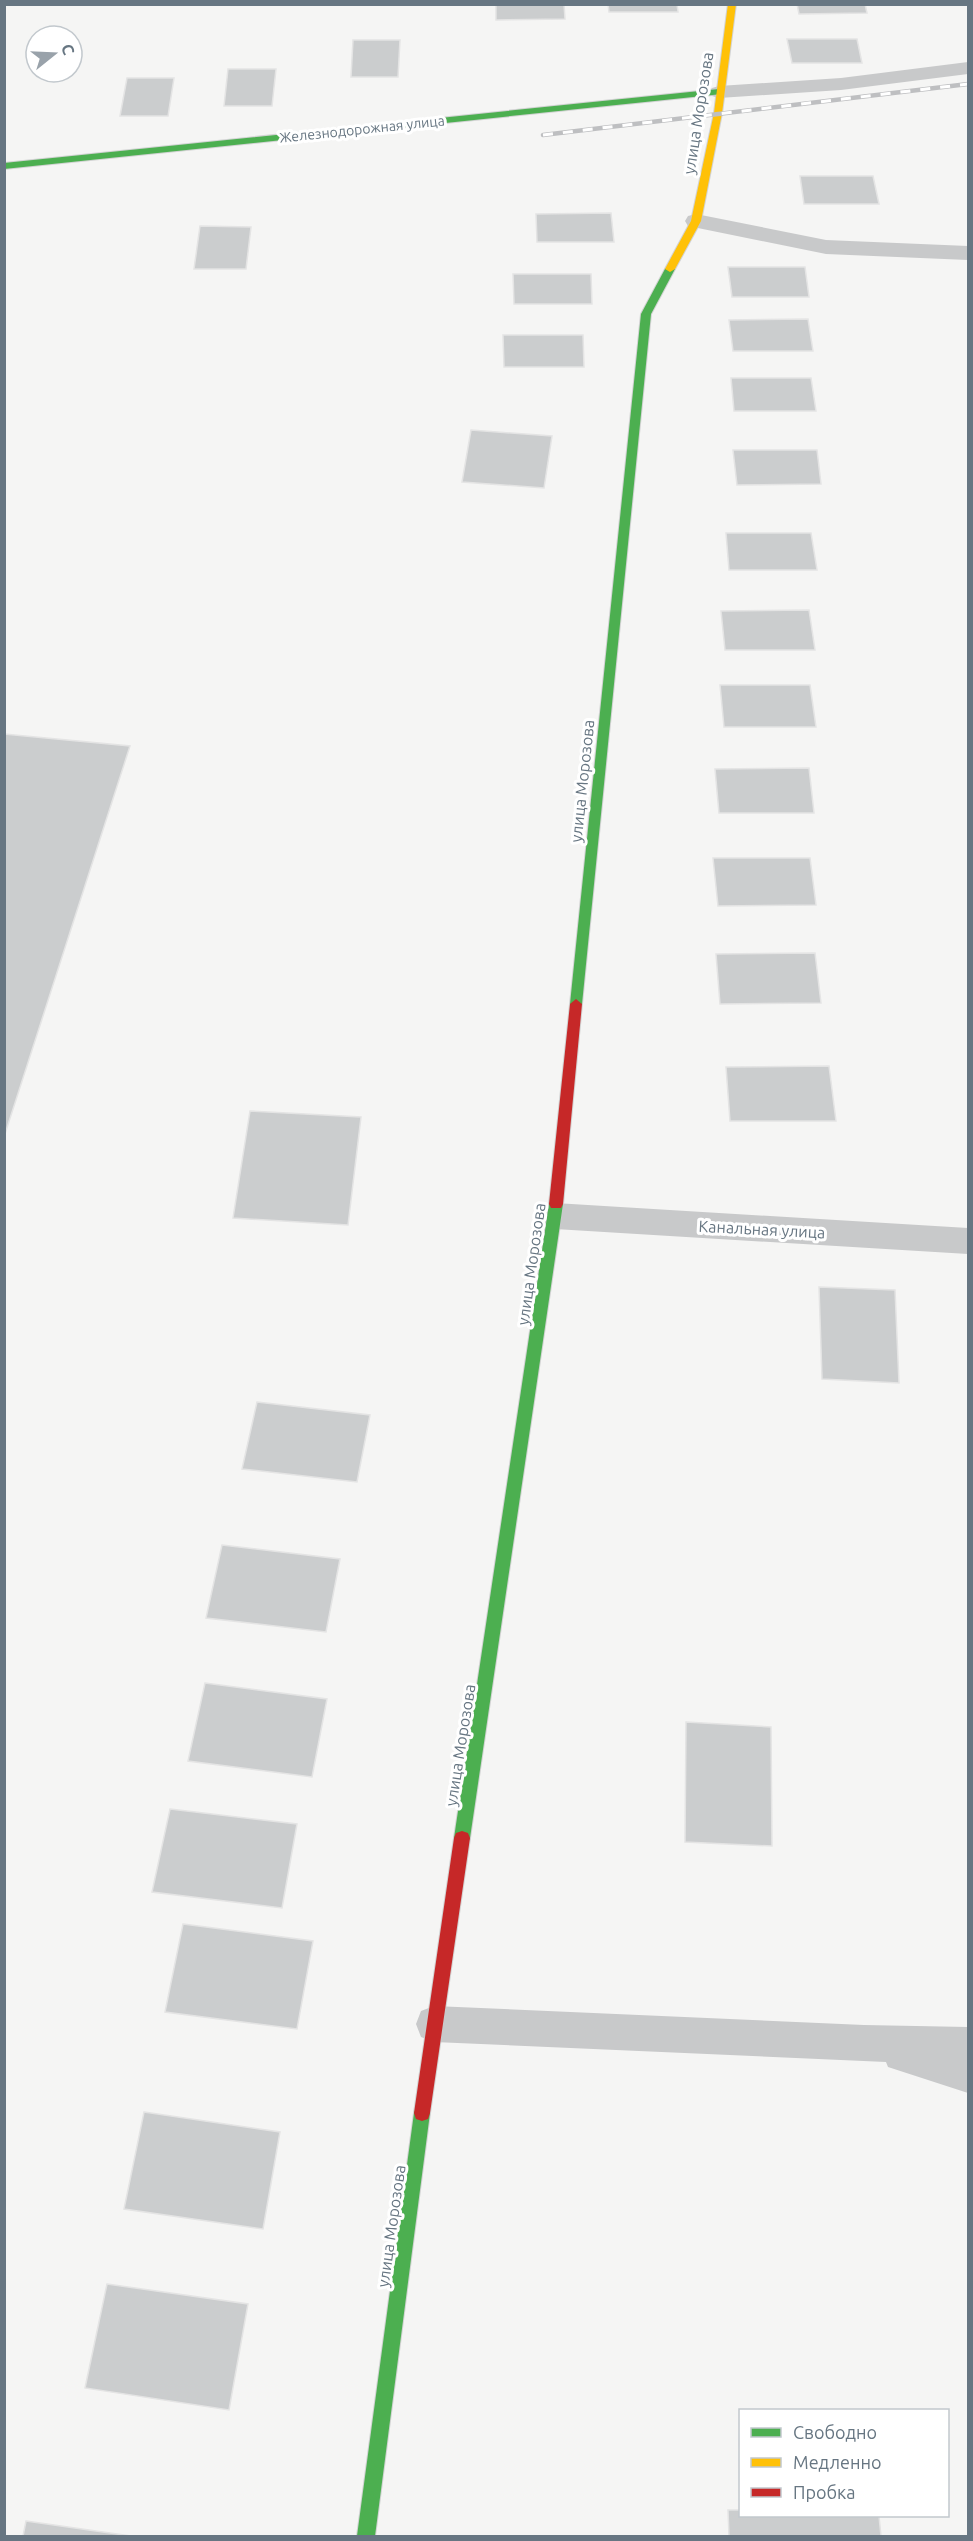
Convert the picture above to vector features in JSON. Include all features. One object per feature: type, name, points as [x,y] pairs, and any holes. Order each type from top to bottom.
[{"type":"street","name":"улица Морозова","points":[[366,2536],[434,2024],[555,1216],[646,314],[696,221],[718,113],[732,4]]},
{"type":"street","name":"Железнодорожная улица","points":[[4,166],[719,92]]},
{"type":"street","points":[[696,221],[825,247],[969,253]]},
{"type":"street","name":"Канальная улица","points":[[555,1216],[969,1241]]},
{"type":"lane","points":[[719,92],[841,84],[969,68]]},
{"type":"lane","points":[[434,2024],[864,2043],[969,2045]]},
{"type":"lane","points":[[864,2043],[969,2075]]},
{"type":"building","points":[[496,4],[564,4],[565,19],[496,20]]},
{"type":"building","points":[[608,4],[677,4],[678,12],[609,12]]},
{"type":"building","points":[[797,4],[865,4],[867,13],[799,14]]},
{"type":"building","points":[[787,39],[857,39],[862,63],[792,63]]},
{"type":"building","points":[[353,40],[400,40],[398,77],[351,77]]},
{"type":"building","points":[[228,69],[276,69],[272,106],[224,106]]},
{"type":"building","points":[[127,78],[174,78],[168,116],[120,116]]},
{"type":"building","points":[[800,176],[873,176],[879,204],[804,204]]},
{"type":"building","points":[[611,213],[614,242],[537,242],[536,214]]},
{"type":"building","points":[[200,226],[251,227],[246,269],[194,269]]},
{"type":"building","points":[[728,267],[805,267],[809,297],[732,297]]},
{"type":"building","points":[[513,274],[591,274],[592,304],[514,304]]},
{"type":"building","points":[[808,319],[813,351],[733,351],[729,320]]},
{"type":"building","points":[[503,335],[583,335],[584,367],[504,367]]},
{"type":"building","points":[[731,378],[811,378],[816,411],[734,411]]},
{"type":"building","points":[[471,430],[552,436],[544,488],[462,482]]},
{"type":"building","points":[[733,450],[817,450],[821,484],[737,485]]},
{"type":"building","points":[[726,533],[811,533],[817,570],[729,570]]},
{"type":"building","points":[[809,610],[815,650],[725,650],[721,611]]},
{"type":"building","points":[[720,685],[810,685],[816,727],[724,727]]},
{"type":"building","points":[[4,734],[130,746],[4,1137]]},
{"type":"building","points":[[809,768],[814,813],[719,813],[715,769]]},
{"type":"building","points":[[713,858],[810,858],[816,905],[718,906]]},
{"type":"building","points":[[815,953],[821,1003],[720,1004],[716,954]]},
{"type":"building","points":[[829,1066],[836,1121],[730,1121],[726,1067]]},
{"type":"building","points":[[250,1111],[361,1117],[348,1225],[233,1218]]},
{"type":"building","points":[[819,1287],[895,1290],[899,1383],[822,1379]]},
{"type":"building","points":[[257,1402],[370,1415],[357,1482],[242,1469]]},
{"type":"building","points":[[222,1545],[340,1559],[326,1632],[206,1618]]},
{"type":"building","points":[[205,1683],[327,1699],[312,1777],[188,1761]]},
{"type":"building","points":[[686,1722],[771,1727],[772,1846],[685,1842]]},
{"type":"building","points":[[170,1809],[297,1824],[282,1908],[152,1892]]},
{"type":"building","points":[[183,1924],[313,1941],[297,2029],[165,2012]]},
{"type":"building","points":[[144,2112],[280,2132],[263,2229],[124,2209]]},
{"type":"building","points":[[107,2284],[248,2304],[229,2410],[85,2388]]},
{"type":"building","points":[[728,2510],[739,2510],[739,2517],[879,2517],[881,2536],[729,2536]]},
{"type":"building","points":[[26,2521],[131,2536],[23,2536]]},
{"type":"railway","points":[[543,135],[968,84]]},
{"type":"traffic: fast","points":[[4,166],[719,92]]},
{"type":"traffic: fast","points":[[576,1004],[646,314],[670,269]]},
{"type":"traffic: fast","points":[[462,1838],[556,1204]]},
{"type":"traffic: fast","points":[[366,2536],[422,2113]]},
{"type":"traffic: slow","points":[[670,269],[696,221],[718,113],[732,4]]},
{"type":"traffic: jam","points":[[556,1204],[576,1004]]},
{"type":"traffic: jam","points":[[422,2113],[462,1838]]}]
